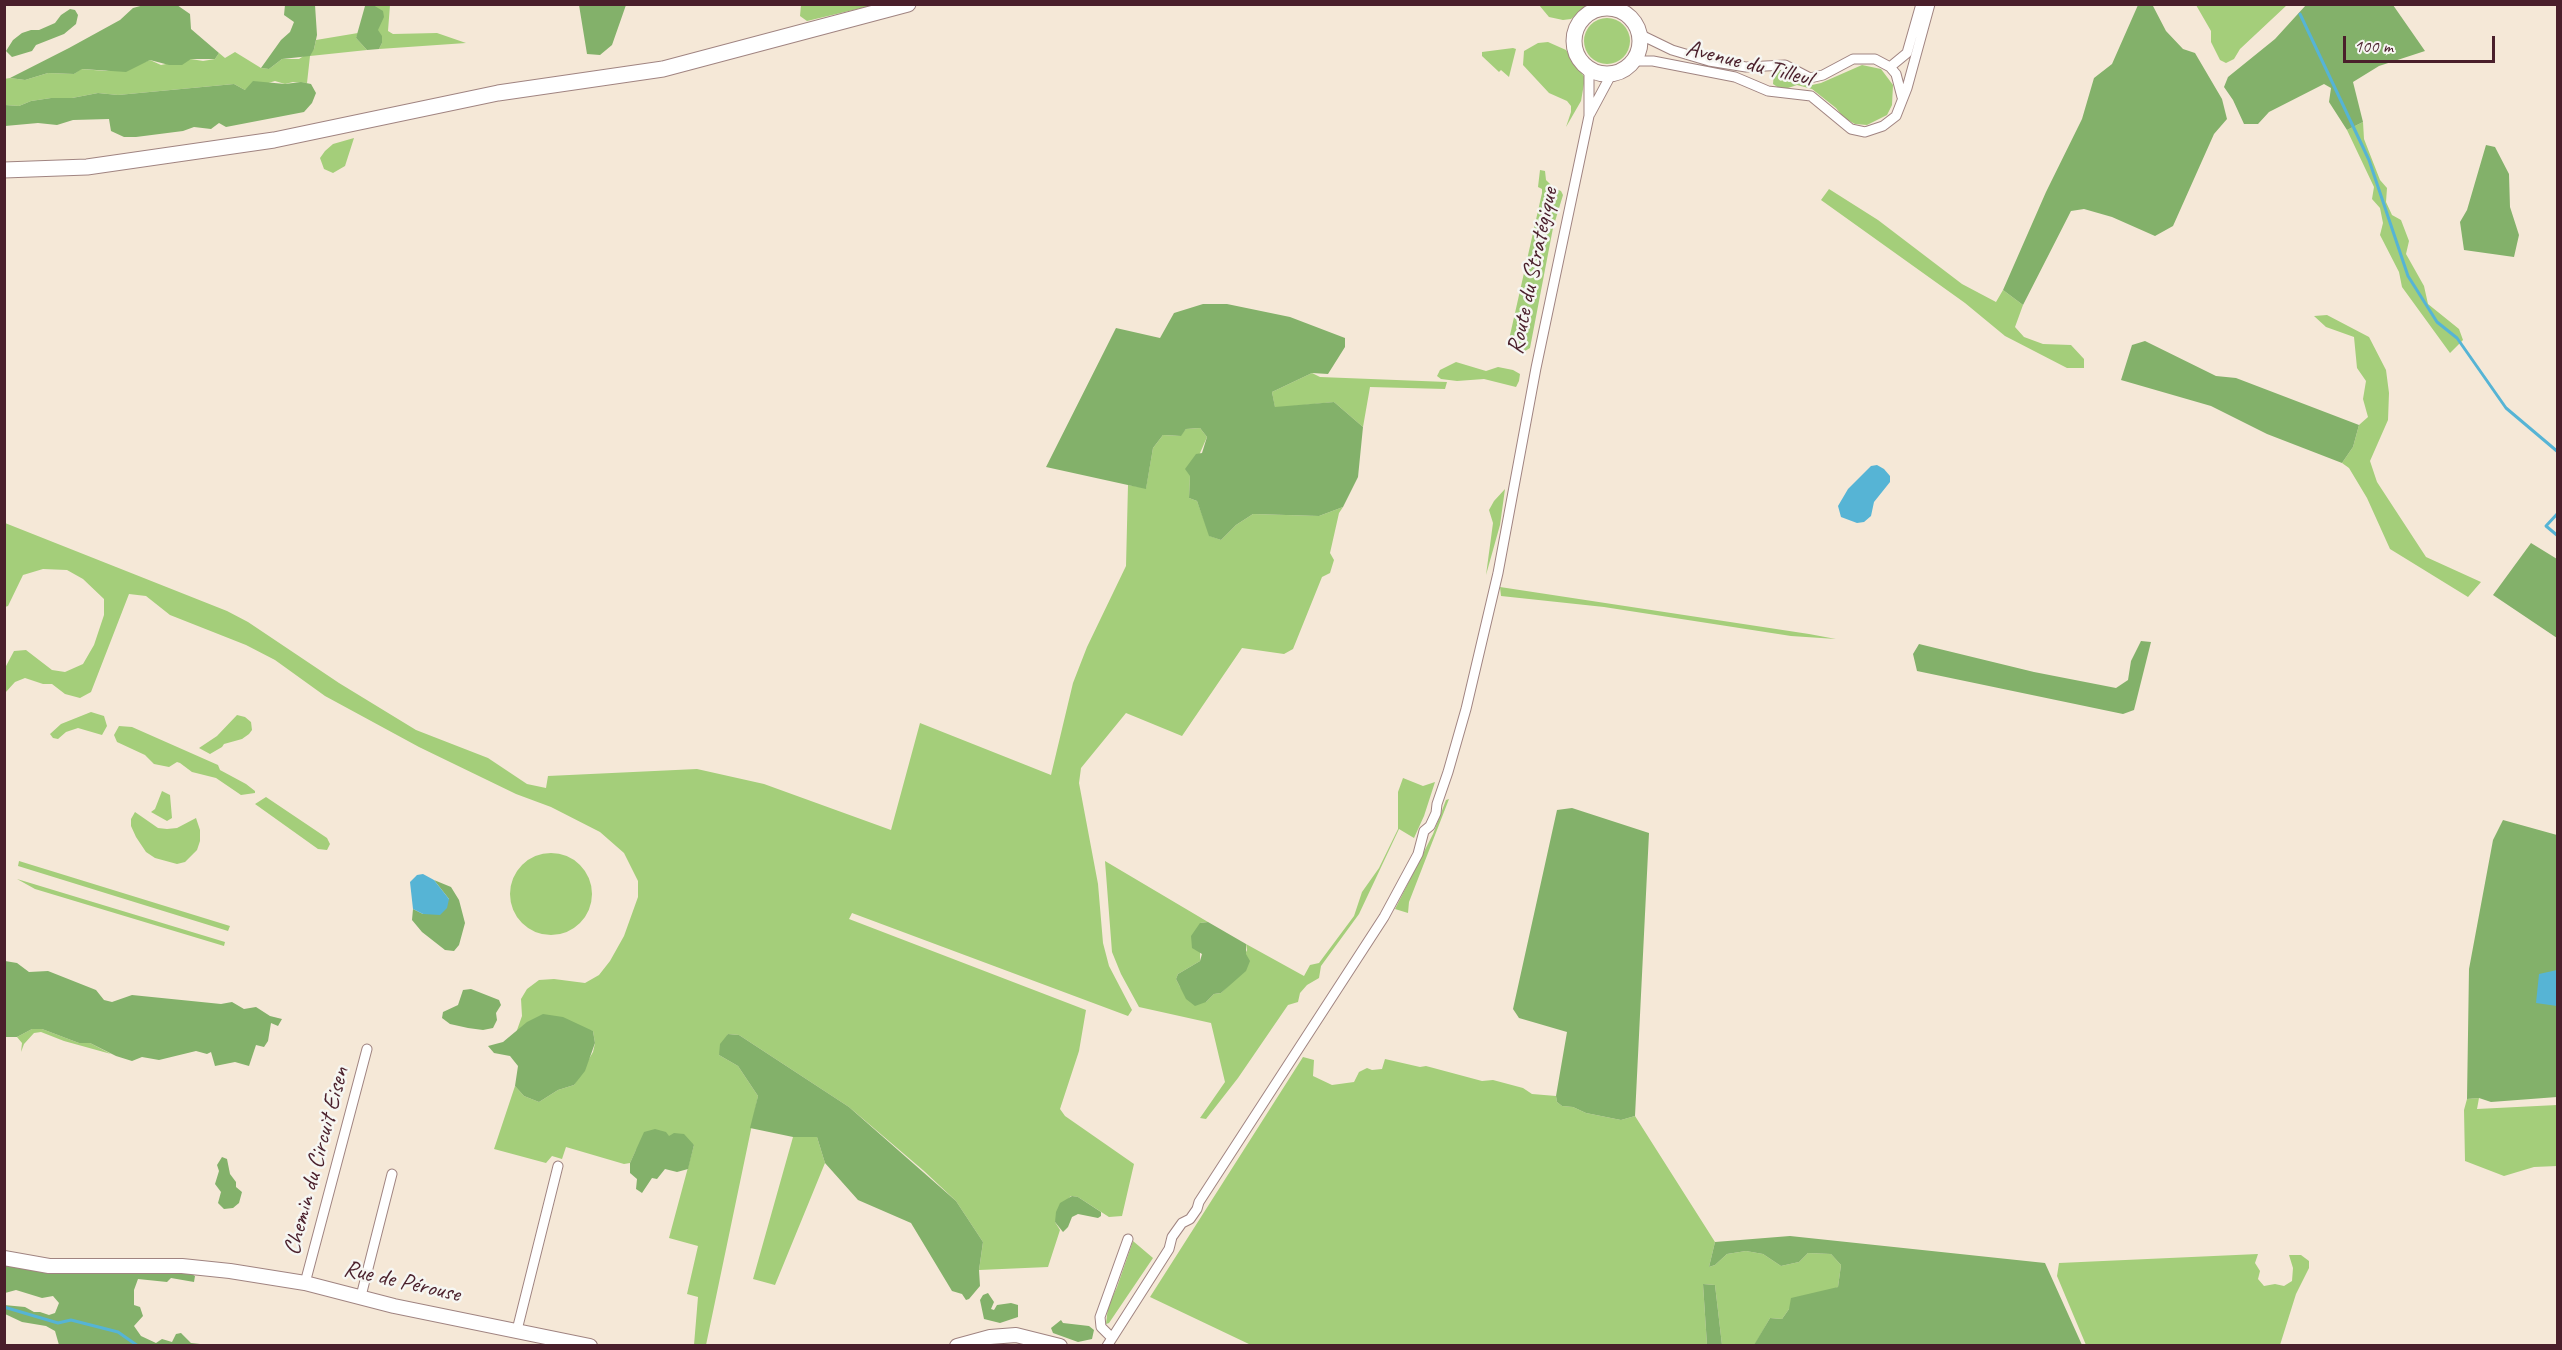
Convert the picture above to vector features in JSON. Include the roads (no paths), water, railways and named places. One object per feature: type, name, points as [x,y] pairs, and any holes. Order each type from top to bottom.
[{"type":"main road","points":[[4,170],[87,167],[274,140],[498,93],[663,69],[908,4]]},
{"type":"main road","points":[[1603,6],[1629,11],[1640,34],[1639,48],[1633,61],[1620,71],[1611,73],[1589,68],[1577,54],[1575,36],[1581,20],[1603,6]]},
{"type":"street","points":[[1902,100],[1902,88],[1890,67],[1907,53],[1921,4]]},
{"type":"street","name":"Avenue du Tilleul","points":[[1633,61],[1664,63],[1734,77],[1768,91],[1811,96],[1851,129],[1874,130],[1896,116],[1930,4]]},
{"type":"street","name":"Avenue du Tilleul","points":[[1640,34],[1672,50],[1709,61],[1746,67],[1785,65],[1810,78],[1823,75],[1853,59],[1875,59],[1890,67]]},
{"type":"street","name":"Route du Stratégique","points":[[1109,1342],[1169,1250],[1172,1237],[1182,1223],[1190,1219],[1197,1209],[1199,1202],[1383,917],[1418,854],[1424,831],[1430,826],[1466,709],[1498,573],[1536,368],[1589,116],[1589,68]]},
{"type":"street","name":"Route du Stratégique","points":[[1589,116],[1611,73]]},
{"type":"street","name":"Chemin du Circuit Eisen","points":[[305,1283],[367,1049]]},
{"type":"street","points":[[517,1330],[558,1166]]},
{"type":"street","points":[[361,1296],[392,1174]]},
{"type":"street","points":[[1109,1342],[1101,1328],[1100,1317],[1128,1239]]},
{"type":"street","name":"Rue de Pérouse","points":[[4,1258],[49,1266],[203,1267],[305,1283],[394,1305],[590,1346]]},
{"type":"street","points":[[957,1346],[990,1337],[1016,1335],[1060,1346]]},
{"type":"water","points":[[1877,465],[1890,476],[1890,482],[1874,502],[1871,516],[1864,522],[1857,523],[1841,517],[1838,506],[1848,489],[1871,466]]},
{"type":"water","points":[[423,874],[434,880],[449,899],[447,908],[440,915],[423,914],[413,909],[410,882],[417,875]]},
{"type":"water","points":[[2557,970],[2557,1006],[2536,1003],[2539,974]]},
{"type":"waterway","points":[[2300,14],[2369,160],[2408,276],[2437,322],[2457,338],[2506,408],[2558,452]]},
{"type":"waterway","points":[[2558,513],[2546,526],[2558,536]]},
{"type":"waterway","points":[[4,1307],[58,1323],[71,1320],[118,1332],[138,1346]]}]
